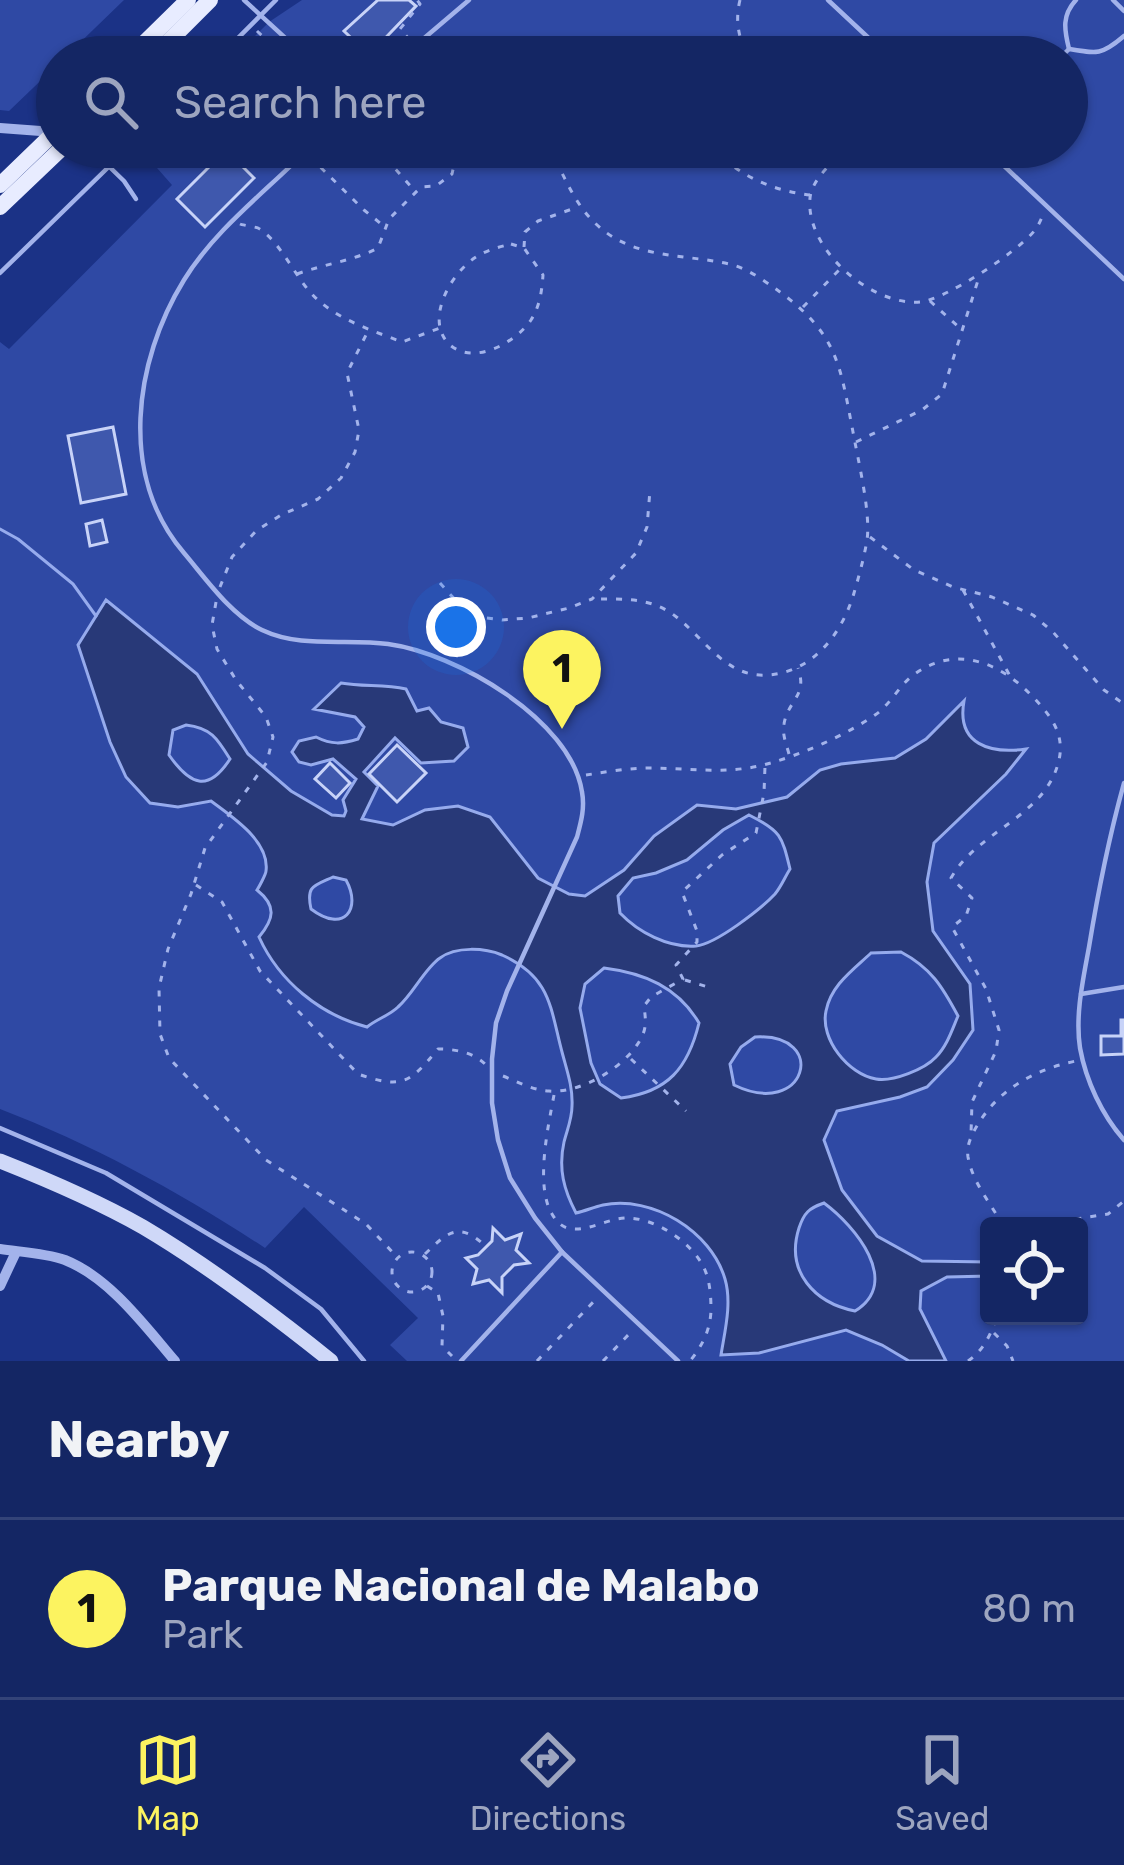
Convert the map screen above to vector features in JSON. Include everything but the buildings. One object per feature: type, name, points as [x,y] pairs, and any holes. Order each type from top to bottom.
[{"type":"main road","points":[[151,36],[188,0]]},
{"type":"main road","points":[[174,36],[210,0]]},
{"type":"main road","points":[[0,185],[36,154]]},
{"type":"main road","points":[[0,207],[36,162]]},
{"type":"street","points":[[0,128],[36,132]]},
{"type":"street","points":[[0,1160],[141,1226],[236,1287],[331,1361]]},
{"type":"street","points":[[0,1250],[62,1259],[88,1272],[175,1361]]},
{"type":"street","points":[[0,1286],[16,1252]]},
{"type":"lane","points":[[244,0],[284,36]]},
{"type":"lane","points":[[240,36],[276,0]]},
{"type":"lane","points":[[425,36],[469,0]]},
{"type":"lane","points":[[828,0],[867,36]]},
{"type":"lane","points":[[1066,36],[1067,10],[1076,0]]},
{"type":"lane","points":[[1113,0],[1124,11]]},
{"type":"lane","points":[[1088,52],[1107,51],[1124,36]]},
{"type":"lane","points":[[0,273],[108,168]]},
{"type":"lane","points":[[112,168],[136,200]]},
{"type":"lane","points":[[290,168],[232,223],[185,278],[168,309],[155,341],[143,397],[141,461],[147,490],[178,546],[218,592],[260,629],[304,641],[383,643],[431,654],[496,688],[564,750],[578,776],[583,812],[566,865],[496,1023],[492,1103],[498,1140],[510,1178],[562,1252],[678,1361]]},
{"type":"lane","points":[[1006,168],[1124,279]]},
{"type":"lane","points":[[1124,783],[1078,1015],[1083,1060],[1098,1101],[1124,1140]]},
{"type":"lane","points":[[1081,994],[1124,987]]},
{"type":"lane","points":[[0,1128],[106,1172],[265,1268],[321,1309],[364,1361]]},
{"type":"lane","points":[[459,1361],[562,1252]]},
{"type":"path","points":[[407,36],[400,29],[421,4],[417,0]]},
{"type":"path","points":[[740,0],[740,36]]},
{"type":"path","points":[[251,25],[262,36]]},
{"type":"path","points":[[326,168],[385,227]]},
{"type":"path","points":[[397,168],[416,192]]},
{"type":"path","points":[[296,274],[378,248],[388,218],[421,187],[436,186],[453,168]]},
{"type":"path","points":[[440,583],[480,617],[502,620],[528,618],[592,599],[648,602],[671,613],[747,675],[770,675],[809,663],[841,624],[853,597],[868,536],[844,384],[821,328],[764,280],[736,266],[656,255],[625,244],[595,224],[559,168]]},
{"type":"path","points":[[734,168],[790,193],[810,196]]},
{"type":"path","points":[[828,168],[810,196],[813,223],[822,244],[854,279],[901,301],[923,302],[980,273],[1035,230],[1047,206]]},
{"type":"path","points":[[524,248],[525,232],[538,220],[582,206]]},
{"type":"path","points":[[232,223],[257,227],[322,304],[369,329],[402,342],[440,328]]},
{"type":"path","points":[[511,244],[524,248],[543,275],[541,298],[532,319],[516,337],[494,350],[470,353],[451,346],[440,328],[442,302],[454,278],[472,259],[511,244]]},
{"type":"path","points":[[802,308],[841,268]]},
{"type":"path","points":[[855,442],[922,410],[941,394],[980,273]]},
{"type":"path","points":[[928,300],[963,331]]},
{"type":"path","points":[[369,329],[347,373],[359,430],[355,452],[340,478],[318,500],[256,531],[232,557],[218,592],[212,625],[217,649],[266,717],[273,737],[268,762],[205,848],[168,949],[159,988],[160,1034],[170,1058],[266,1160],[366,1224],[398,1258]]},
{"type":"path","points":[[592,599],[636,553],[647,527],[650,490]]},
{"type":"path","points":[[868,536],[914,570],[1033,615],[1104,690],[1124,704]]},
{"type":"path","points":[[963,590],[1011,678]]},
{"type":"path","points":[[452,664],[480,617]]},
{"type":"path","points":[[578,776],[646,768],[707,772],[765,765],[850,730],[880,712],[909,678],[935,662],[963,658],[997,668],[1046,710],[1061,736],[1059,762],[1045,791],[1021,816],[987,838],[951,878],[972,898],[966,916],[952,927],[986,989],[998,1030],[996,1051],[972,1102],[967,1153],[981,1193],[997,1217]]},
{"type":"path","points":[[790,755],[783,731],[785,716],[799,696],[798,667]]},
{"type":"path","points":[[683,980],[676,965],[697,942],[682,892],[756,832],[765,765]]},
{"type":"path","points":[[194,884],[222,902],[260,971],[286,1001],[358,1074],[380,1081],[400,1083],[420,1071],[438,1049],[455,1049],[532,1088],[567,1089],[605,1076],[629,1058],[646,1029],[644,1006],[651,997],[683,980],[708,987]]},
{"type":"path","points":[[629,1058],[686,1111]]},
{"type":"path","points":[[971,1134],[1004,1092],[1053,1066],[1083,1060]]},
{"type":"path","points":[[554,1092],[545,1154],[544,1187],[550,1212],[563,1228],[579,1230],[634,1217],[682,1241],[702,1263],[709,1283],[711,1315],[704,1344],[690,1361]]},
{"type":"path","points":[[1088,1217],[1108,1214],[1124,1201]]},
{"type":"path","points":[[423,1256],[457,1231],[470,1232],[482,1243]]},
{"type":"path","points":[[410,1252],[423,1256],[431,1267],[427,1286],[416,1292],[399,1287],[392,1273],[398,1258],[410,1252]]},
{"type":"path","points":[[427,1286],[438,1293],[442,1346],[459,1361]]},
{"type":"path","points":[[537,1361],[604,1291]]},
{"type":"path","points":[[603,1361],[639,1324]]},
{"type":"path","points":[[968,1361],[979,1354],[994,1325]]},
{"type":"path","points":[[992,1331],[1013,1361]]},
{"type":"shaded area","points":[[0,0],[124,0],[87,36],[36,36],[36,85],[9,111],[0,110]]},
{"type":"shaded area","points":[[302,0],[1124,0],[1124,1361],[407,1361],[390,1345],[418,1318],[304,1207],[265,1248],[136,1171],[0,1109],[0,342],[9,349],[172,185],[157,168],[1088,168],[1088,36],[255,36]]},
{"type":"shaded area","points":[[106,600],[197,674],[248,754],[291,791],[332,815],[344,816],[343,800],[356,779],[333,759],[311,765],[299,762],[292,752],[299,741],[316,737],[337,743],[358,739],[364,727],[355,717],[314,709],[341,683],[406,689],[417,711],[429,708],[441,722],[463,728],[468,747],[454,761],[421,763],[395,738],[364,772],[378,786],[362,819],[393,825],[425,810],[458,806],[490,817],[538,878],[569,894],[585,896],[624,870],[654,836],[697,805],[736,809],[787,797],[820,770],[895,758],[926,739],[964,701],[965,728],[971,737],[989,748],[1026,749],[934,843],[927,882],[933,931],[970,984],[973,1030],[927,1087],[837,1111],[824,1140],[842,1190],[877,1236],[922,1261],[980,1262],[980,1276],[947,1277],[921,1291],[920,1309],[946,1361],[909,1361],[846,1330],[759,1353],[721,1355],[728,1307],[725,1279],[718,1262],[693,1232],[641,1206],[603,1205],[576,1213],[562,1170],[572,1111],[571,1086],[551,1007],[530,973],[495,953],[462,950],[435,962],[398,1007],[367,1027],[333,1014],[290,982],[259,937],[271,913],[257,890],[266,860],[256,840],[211,801],[178,807],[150,803],[126,777],[78,645]],"holes":[[[186,725],[207,732],[230,759],[207,781],[184,773],[169,755],[173,730]],[[749,815],[768,826],[785,849],[790,869],[775,894],[749,917],[715,939],[685,946],[654,937],[620,913],[618,896],[633,878],[687,860]],[[333,877],[346,880],[352,900],[347,915],[333,919],[311,909],[310,896],[313,888]],[[901,952],[911,958],[935,979],[958,1016],[931,1062],[891,1079],[866,1076],[846,1063],[832,1044],[825,1022],[838,986],[871,953]],[[604,968],[659,984],[681,1000],[699,1023],[689,1053],[674,1075],[651,1090],[621,1098],[600,1084],[580,1008],[585,984]],[[755,1037],[779,1039],[793,1048],[800,1073],[778,1092],[759,1093],[734,1085],[730,1064]],[[824,1203],[860,1240],[874,1270],[868,1299],[855,1311],[816,1293],[796,1258],[805,1215]]]},
{"type":"waterway","points":[[0,529],[73,584],[96,616]]},
{"type":"place","name":"Parque Nacional de Malabo","points":[[562,729]]}]
